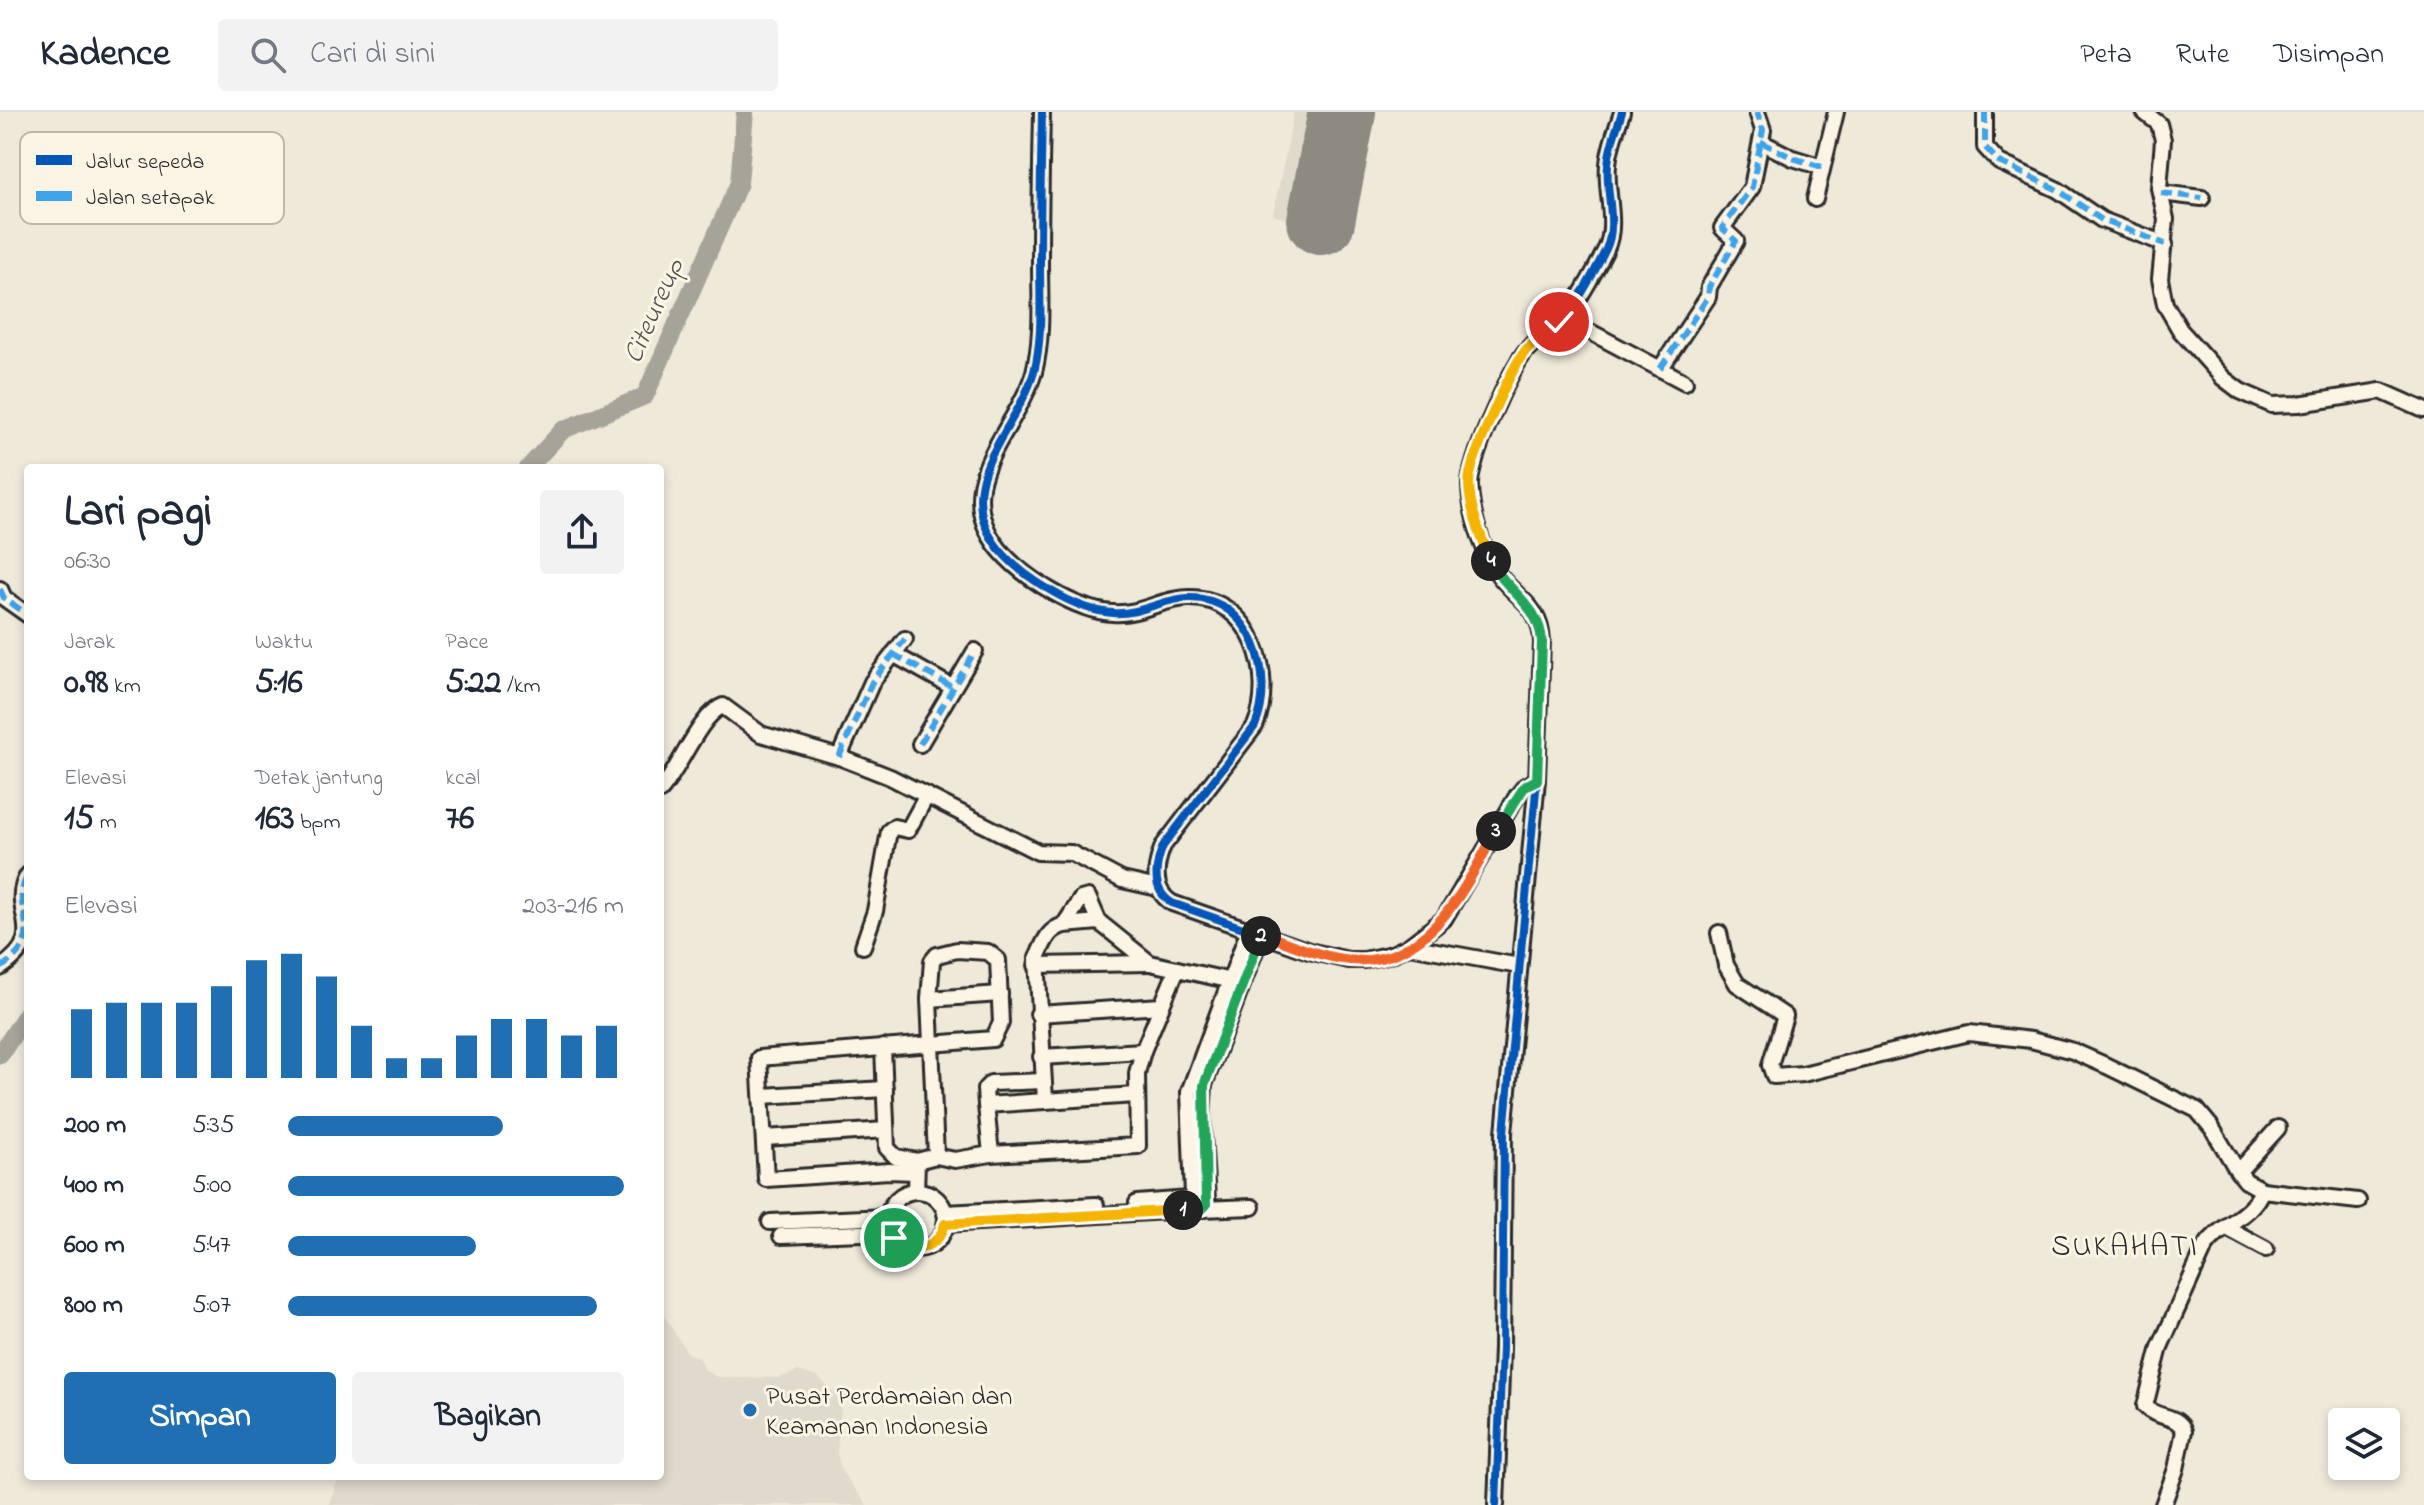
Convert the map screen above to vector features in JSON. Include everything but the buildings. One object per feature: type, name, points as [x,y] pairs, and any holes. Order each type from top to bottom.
[{"type":"street","points":[[1042,112],[1037,352],[1028,387],[984,473],[980,497],[986,528],[1015,566],[1034,580],[1088,608],[1112,613],[1145,611],[1192,598],[1224,608],[1243,623],[1250,634],[1263,674],[1263,703],[1255,726],[1163,846],[1157,860],[1158,888]]},
{"type":"street","points":[[1496,1505],[1502,1348],[1504,1133],[1537,780],[1542,633],[1526,602],[1495,569],[1474,511],[1469,483],[1475,459],[1515,367],[1528,348],[1564,318],[1609,241],[1608,164],[1622,112]]},
{"type":"street","points":[[1660,369],[1708,297],[1709,287],[1736,241],[1722,228],[1752,187],[1763,130],[1757,112]]},
{"type":"street","points":[[1815,199],[1836,112]]},
{"type":"street","points":[[1985,112],[1985,147],[1999,162],[2058,190],[2108,223],[2165,244]]},
{"type":"street","points":[[2144,112],[2162,130],[2161,193],[2166,211],[2160,279],[2168,312],[2223,378],[2240,391],[2272,405],[2381,391],[2424,410]]},
{"type":"street","points":[[1761,142],[1793,158],[1822,167]]},
{"type":"street","points":[[2161,193],[2202,198]]},
{"type":"street","points":[[1564,318],[1685,382]]},
{"type":"street","points":[[0,589],[4,598],[24,612]]},
{"type":"street","points":[[839,757],[868,690],[905,639]]},
{"type":"street","points":[[920,744],[975,651]]},
{"type":"street","points":[[893,654],[952,687]]},
{"type":"street","points":[[664,786],[711,713],[720,706],[761,734],[839,757],[927,795],[949,810],[1038,852],[1071,853],[1122,880],[1158,888],[1172,903],[1309,951],[1348,960],[1364,960],[1392,954],[1409,946],[1444,919],[1511,805],[1525,786],[1537,780]]},
{"type":"street","points":[[863,946],[875,911],[889,831],[894,827],[908,830],[927,795]]},
{"type":"street","points":[[24,884],[21,890],[24,908]]},
{"type":"street","points":[[1045,1101],[1036,965],[1043,941],[1064,925],[1076,904],[1085,896],[1099,922],[1150,963]]},
{"type":"street","points":[[1064,925],[1099,922]]},
{"type":"street","points":[[945,1218],[1181,1200],[1193,1196],[1189,1092],[1256,931]]},
{"type":"street","points":[[1719,933],[1726,965],[1737,984],[1785,1016],[1770,1065],[1774,1076],[1786,1078],[1969,1033],[2031,1040],[2096,1061],[2197,1110],[2212,1128],[2238,1172],[2262,1190],[2358,1201]]},
{"type":"street","points":[[0,968],[18,954],[24,941]]},
{"type":"street","points":[[1409,946],[1519,966]]},
{"type":"street","points":[[936,1156],[933,1045],[929,999],[932,961],[937,955],[957,950],[988,952],[996,956],[1001,1023],[993,1039],[933,1045],[762,1057],[759,1061],[766,1179],[889,1171],[916,1167],[936,1156],[955,1160],[991,1154],[1135,1148],[1140,1144],[1136,1095],[1143,1051],[1177,969]]},
{"type":"street","points":[[1036,965],[1150,963],[1236,982]]},
{"type":"street","points":[[1202,1209],[1207,1199],[1202,1118],[1204,1085],[1236,982]]},
{"type":"street","points":[[929,999],[1000,994]]},
{"type":"street","points":[[1038,1014],[1161,1006]]},
{"type":"street","points":[[883,1047],[886,1130],[891,1154],[916,1167]]},
{"type":"street","points":[[1041,1057],[1143,1051]]},
{"type":"street","points":[[991,1154],[985,1089],[991,1083],[1043,1081]]},
{"type":"street","points":[[762,1096],[885,1089]]},
{"type":"street","points":[[986,1105],[1136,1095]]},
{"type":"street","points":[[2238,1172],[2278,1128]]},
{"type":"street","points":[[765,1138],[886,1130]]},
{"type":"street","points":[[916,1167],[916,1191]]},
{"type":"street","points":[[2163,1505],[2176,1469],[2184,1431],[2176,1419],[2148,1411],[2145,1401],[2160,1347],[2193,1267],[2208,1241],[2254,1204],[2262,1190]]},
{"type":"street","points":[[916,1191],[934,1197],[945,1218],[936,1241],[923,1248],[907,1247],[889,1224],[897,1198],[916,1191]]},
{"type":"street","points":[[945,1218],[1252,1207]]},
{"type":"street","points":[[770,1222],[889,1224]]},
{"type":"street","points":[[781,1236],[889,1224]]},
{"type":"street","points":[[2227,1228],[2266,1249]]},
{"type":"shaded area","points":[[1294,112],[1370,112],[1339,234],[1273,215]]},
{"type":"shaded area","name":"Pusat Perdamaian dan Keamanan Indonesia","points":[[664,1315],[688,1354],[699,1357],[705,1370],[718,1377],[780,1378],[798,1371],[818,1377],[832,1391],[842,1395],[837,1453],[842,1472],[867,1505],[328,1505],[338,1480],[664,1480]]},
{"type":"waterway","name":"Citeureup","points":[[532,464],[563,430],[645,396],[739,183],[745,112]]},
{"type":"waterway","name":"Citeureup","points":[[0,1055],[24,1018]]},
{"type":"runway","points":[[1321,221],[1342,112]]},
{"type":"marked path","points":[[1660,369],[1708,297],[1709,287],[1736,241],[1722,228],[1752,187],[1763,130],[1757,112]]},
{"type":"marked path","points":[[1985,112],[1985,147],[1999,162],[2058,190],[2102,220],[2165,244]]},
{"type":"marked path","points":[[1761,142],[1793,158],[1822,167]]},
{"type":"marked path","points":[[2161,193],[2202,198]]},
{"type":"marked path","points":[[0,589],[4,598],[24,612]]},
{"type":"marked path","points":[[839,757],[872,682],[905,639]]},
{"type":"marked path","points":[[920,744],[975,651]]},
{"type":"marked path","points":[[893,654],[952,687]]},
{"type":"marked path","points":[[24,885],[24,911]]},
{"type":"marked path","points":[[0,968],[24,944]]},
{"type":"cycle path","points":[[1042,112],[1039,345],[1034,372],[1025,394],[982,480],[980,502],[985,525],[999,549],[1021,571],[1051,591],[1083,606],[1123,613],[1179,599],[1211,601],[1229,611],[1244,625],[1254,643],[1260,664],[1263,685],[1255,726],[1163,846],[1157,877],[1165,898],[1309,951],[1348,960],[1392,954],[1409,946],[1444,919],[1517,796],[1525,786],[1537,780]]},
{"type":"cycle path","points":[[1496,1505],[1502,1348],[1504,1133],[1537,780],[1542,642],[1540,628],[1531,608],[1501,578],[1489,559],[1475,518],[1471,475],[1482,439],[1517,364],[1528,348],[1571,310],[1606,249],[1611,229],[1609,158],[1622,112]]},
{"type":"place","name":"Pusat Perdamaian dan Keamanan Indonesia","points":[[750,1410]]},
{"type":"district","name":"SUKAHATI","points":[[2125,1245]]},
{"type":"route","points":[[894,1238],[907,1247],[923,1248],[936,1241],[945,1224],[1202,1209],[1207,1199],[1202,1118],[1204,1085],[1262,933],[1309,951],[1348,960],[1364,960],[1392,954],[1409,946],[1444,919],[1469,882],[1517,796],[1527,784],[1537,780],[1542,633],[1531,608],[1495,569],[1474,511],[1469,483],[1475,459],[1515,367],[1528,348],[1559,322]]}]
